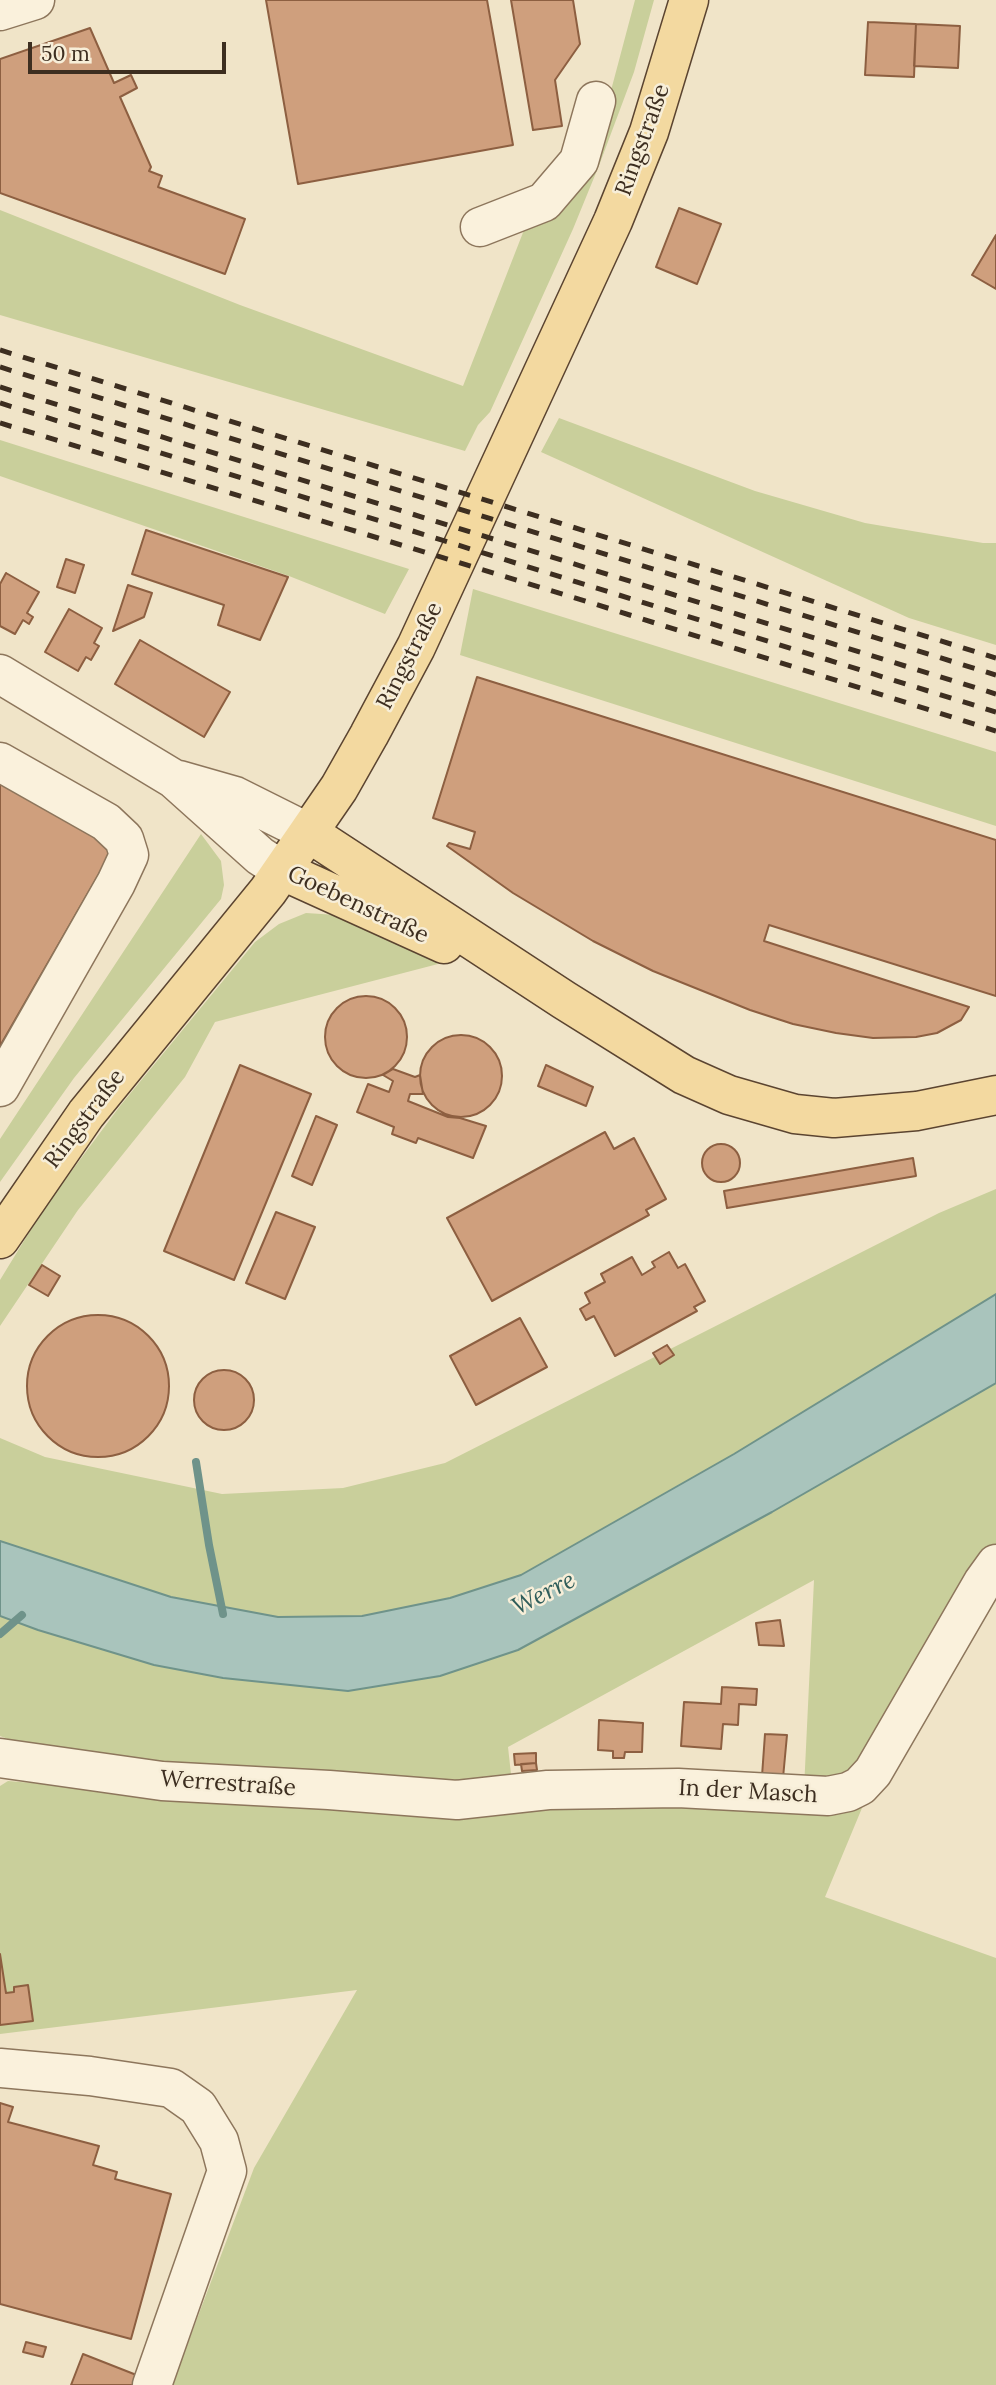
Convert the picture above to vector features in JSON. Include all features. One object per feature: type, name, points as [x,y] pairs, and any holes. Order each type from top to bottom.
[{"type":"main road","name":"Ringstraße","points":[[0,1239],[86,1114],[283,871],[369,735],[416,648],[613,221],[649,132],[690,0]]},
{"type":"main road","name":"Goebenstraße","points":[[309,833],[684,1076],[729,1095],[795,1114],[834,1118],[917,1111],[996,1095]]},
{"type":"main road","name":"Goebenstraße","points":[[283,871],[564,1000]]},
{"type":"street","points":[[0,11],[35,0]]},
{"type":"street","points":[[480,227],[544,202],[579,161],[596,102]]},
{"type":"street","name":"Goebenstraße","points":[[0,674],[174,779],[260,856],[283,871]]},
{"type":"street","points":[[0,762],[106,822],[124,839],[129,855],[116,883],[0,1087]]},
{"type":"street","name":"Goebenstraße","points":[[174,779],[235,796],[309,833]]},
{"type":"street","name":"In der Masch","points":[[457,1800],[548,1790],[678,1788],[828,1796],[848,1792],[860,1786],[873,1772],[996,1564]]},
{"type":"street","name":"Werrestraße","points":[[0,1758],[162,1781],[457,1800]]},
{"type":"street","points":[[0,2068],[90,2076],[171,2088],[198,2107],[219,2141],[227,2171],[152,2385]]},
{"type":"green space","points":[[635,0],[654,0],[634,72],[600,163],[490,412],[478,425],[465,451],[0,315],[0,210],[240,305],[463,386],[524,230],[609,98]]},
{"type":"green space","points":[[559,418],[755,491],[865,523],[996,543],[996,645],[909,618],[541,452]]},
{"type":"green space","points":[[0,440],[409,569],[385,614],[289,576],[0,476]]},
{"type":"green space","points":[[473,589],[996,752],[996,826],[460,655]]},
{"type":"green space","points":[[201,834],[221,861],[224,885],[221,899],[74,1078],[0,1182],[0,1139]]},
{"type":"green space","points":[[306,913],[337,915],[429,950],[438,964],[215,1022],[185,1077],[78,1210],[0,1326],[0,1280],[44,1208],[120,1106],[255,942],[279,924]]},
{"type":"green space","points":[[996,1189],[996,1294],[734,1454],[521,1575],[450,1598],[362,1616],[278,1617],[171,1597],[0,1541],[0,1438],[45,1457],[222,1494],[343,1488],[445,1463],[939,1213]]},
{"type":"green space","points":[[996,1383],[996,1558],[864,1770],[804,1789],[814,1580],[508,1747],[512,1783],[420,1791],[50,1755],[0,1736],[0,1616],[154,1665],[223,1678],[348,1691],[440,1676],[518,1650],[772,1512]]},
{"type":"green space","points":[[8,1781],[428,1816],[672,1794],[862,1808],[825,1897],[996,1958],[996,2385],[172,2385],[254,2168],[357,1990],[0,2034],[0,1786]]},
{"type":"water","name":"Werre","points":[[996,1294],[996,1383],[772,1512],[518,1650],[440,1676],[348,1691],[223,1678],[154,1665],[0,1616],[0,1541],[171,1597],[278,1617],[362,1616],[450,1598],[521,1575],[734,1454]]},
{"type":"building","points":[[266,0],[487,0],[513,145],[298,184]]},
{"type":"building","points":[[511,0],[573,0],[580,44],[555,80],[562,126],[533,130]]},
{"type":"building","points":[[868,22],[916,24],[914,77],[865,75]]},
{"type":"building","points":[[916,24],[960,26],[958,68],[914,66]]},
{"type":"building","points":[[90,28],[114,83],[131,75],[137,88],[120,97],[151,167],[149,171],[162,176],[158,187],[245,219],[225,274],[0,193],[0,59]]},
{"type":"building","points":[[679,208],[721,224],[697,284],[656,267]]},
{"type":"building","points":[[996,235],[996,289],[972,275]]},
{"type":"building","points":[[146,530],[288,577],[260,640],[218,625],[224,605],[132,574]]},
{"type":"building","points":[[66,559],[84,565],[75,593],[57,587]]},
{"type":"building","points":[[6,573],[39,592],[27,613],[33,617],[29,624],[23,620],[15,634],[0,626],[0,584]]},
{"type":"building","points":[[128,585],[152,593],[144,617],[113,631]]},
{"type":"building","points":[[69,609],[102,628],[94,643],[99,646],[91,660],[86,657],[78,671],[45,652]]},
{"type":"building","points":[[140,640],[230,692],[204,737],[115,684]]},
{"type":"building","points":[[477,677],[996,840],[996,996],[769,925],[764,941],[969,1007],[961,1020],[937,1033],[916,1037],[873,1038],[793,1024],[750,1010],[653,971],[593,941],[513,893],[447,846],[449,843],[470,849],[475,832],[433,818]]},
{"type":"building","points":[[0,782],[114,848],[0,1046]]},
{"type":"building","points":[[358,996],[374,996],[389,1003],[400,1014],[407,1029],[404,1053],[395,1066],[374,1078],[358,1078],[343,1071],[332,1060],[325,1045],[325,1029],[332,1014],[343,1003]]},
{"type":"building","points":[[453,1035],[469,1035],[484,1042],[495,1053],[502,1068],[499,1092],[490,1105],[469,1117],[453,1117],[438,1110],[427,1099],[420,1084],[420,1068],[427,1053],[438,1042]]},
{"type":"building","points":[[240,1065],[311,1094],[234,1280],[164,1251]]},
{"type":"building","points":[[546,1065],[593,1087],[586,1106],[538,1086]]},
{"type":"building","points":[[393,1069],[415,1077],[420,1075],[423,1094],[410,1094],[408,1101],[448,1117],[486,1126],[473,1158],[418,1138],[416,1143],[392,1134],[394,1127],[357,1112],[368,1084],[389,1092],[393,1081],[383,1075]]},
{"type":"building","points":[[316,1116],[337,1125],[312,1185],[292,1176]]},
{"type":"building","points":[[605,1132],[614,1149],[634,1138],[666,1199],[646,1210],[649,1215],[492,1301],[447,1218]]},
{"type":"building","points":[[721,1144],[734,1150],[740,1163],[734,1176],[721,1182],[708,1176],[702,1163],[708,1150]]},
{"type":"building","points":[[913,1158],[916,1176],[727,1208],[724,1191]]},
{"type":"building","points":[[276,1212],[315,1227],[285,1299],[246,1283]]},
{"type":"building","points":[[669,1252],[678,1268],[685,1264],[705,1301],[694,1307],[697,1311],[615,1356],[594,1316],[586,1320],[580,1309],[590,1303],[585,1293],[605,1282],[601,1274],[632,1257],[642,1275],[655,1267],[652,1262]]},
{"type":"building","points":[[42,1265],[60,1276],[48,1296],[29,1285]]},
{"type":"building","points":[[98,1315],[125,1320],[148,1336],[164,1359],[169,1386],[164,1413],[148,1436],[125,1452],[98,1457],[71,1452],[48,1436],[32,1413],[27,1386],[32,1359],[48,1336],[71,1320]]},
{"type":"building","points":[[520,1318],[547,1367],[476,1405],[450,1356]]},
{"type":"building","points":[[667,1345],[674,1355],[660,1364],[653,1353]]},
{"type":"building","points":[[218,1370],[230,1370],[249,1383],[254,1400],[252,1412],[241,1425],[230,1430],[218,1430],[199,1417],[194,1406],[194,1394],[207,1375]]},
{"type":"building","points":[[780,1620],[784,1646],[759,1645],[756,1623]]},
{"type":"building","points":[[722,1687],[757,1689],[756,1705],[739,1704],[738,1725],[723,1724],[721,1749],[681,1746],[684,1702],[721,1704]]},
{"type":"building","points":[[599,1720],[643,1723],[642,1752],[625,1752],[624,1758],[613,1758],[613,1751],[598,1750]]},
{"type":"building","points":[[765,1734],[787,1735],[783,1778],[762,1776]]},
{"type":"building","points":[[536,1753],[536,1763],[515,1765],[514,1754]]},
{"type":"building","points":[[536,1763],[537,1770],[522,1771],[521,1764]]},
{"type":"building","points":[[0,1954],[6,1993],[14,1992],[14,1987],[28,1985],[33,2021],[0,2025]]},
{"type":"building","points":[[0,2103],[13,2107],[8,2122],[99,2146],[93,2165],[117,2172],[115,2179],[171,2194],[131,2339],[0,2304]]},
{"type":"building","points":[[26,2342],[46,2347],[43,2357],[23,2352]]},
{"type":"building","points":[[83,2354],[139,2376],[136,2385],[71,2385]]},
{"type":"waterway","points":[[196,1462],[223,1614]]},
{"type":"waterway","points":[[0,1634],[22,1615]]},
{"type":"railway","points":[[0,350],[996,658]]},
{"type":"railway","points":[[0,367],[996,675]]},
{"type":"railway","points":[[0,387],[996,694]]},
{"type":"railway","points":[[0,403],[996,712]]},
{"type":"railway","points":[[0,423],[595,604],[996,731]]}]
